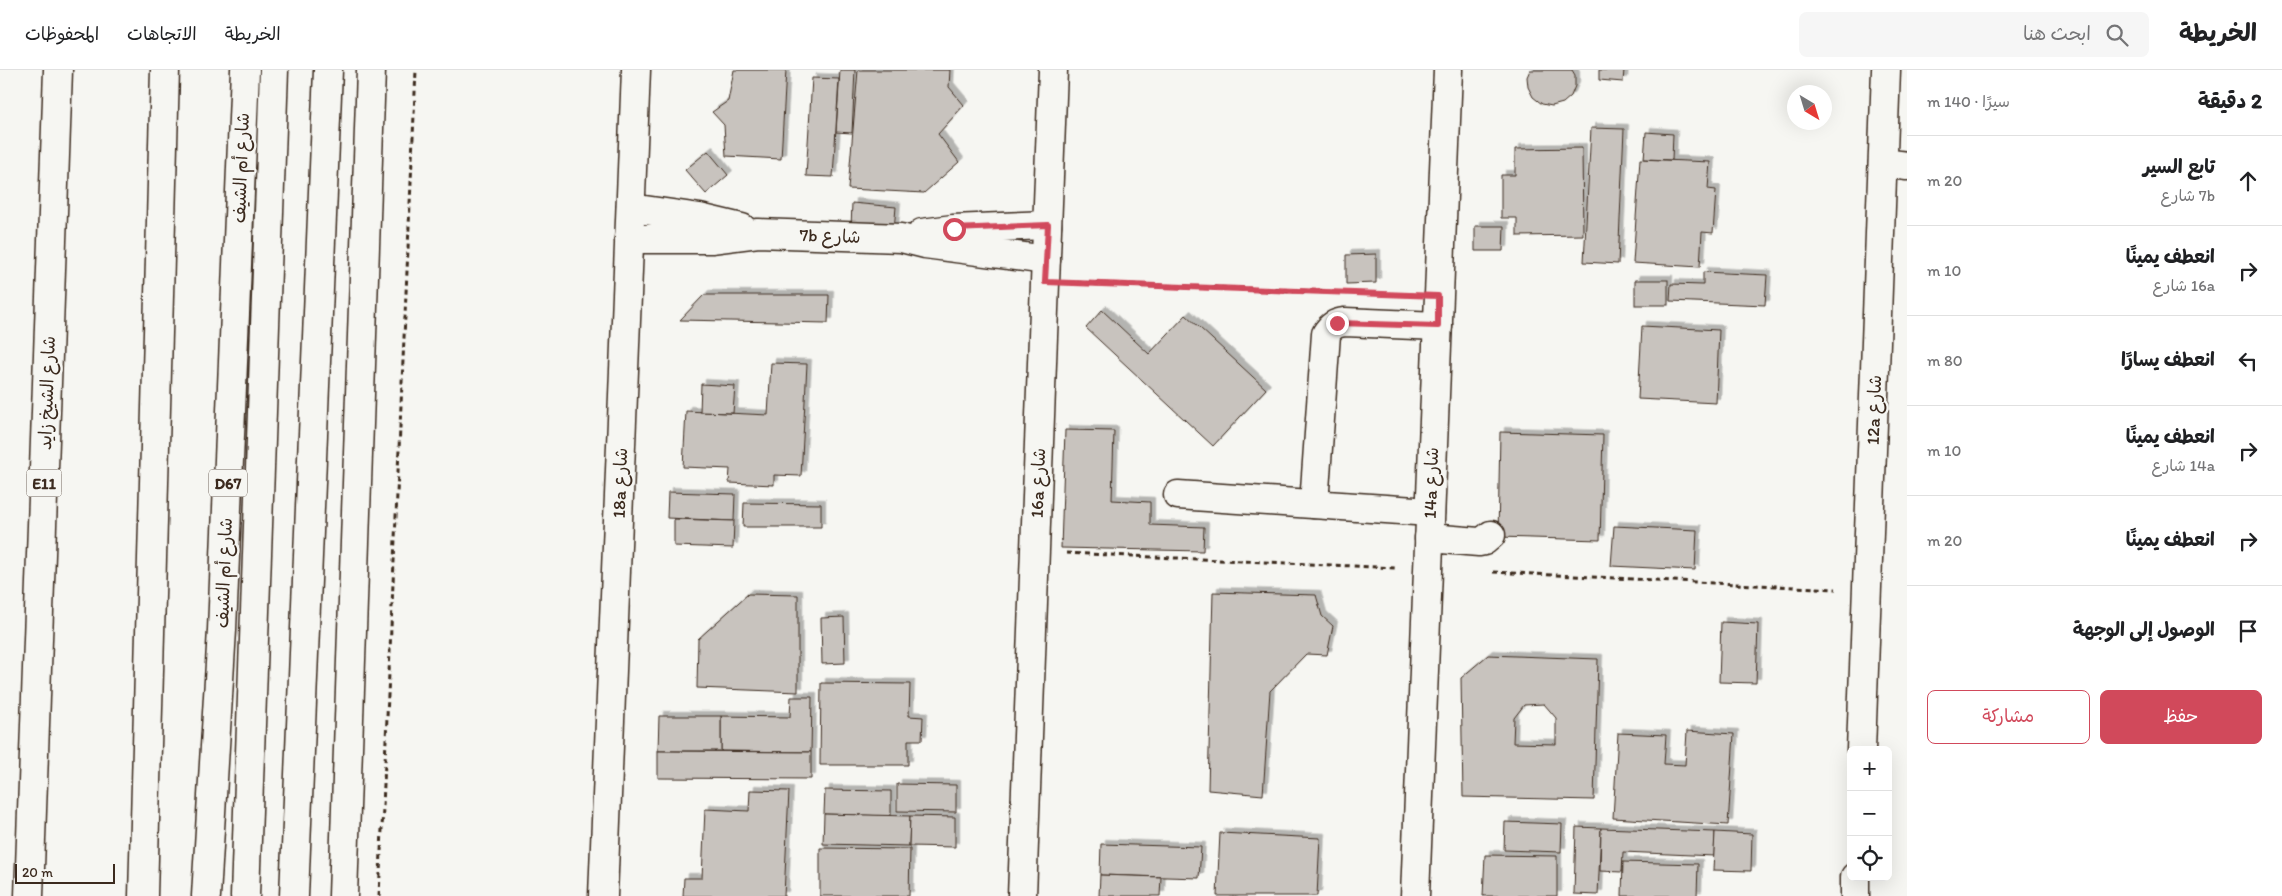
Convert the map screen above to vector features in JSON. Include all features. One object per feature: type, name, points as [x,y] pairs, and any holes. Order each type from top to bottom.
[{"type":"main road","name":"شارع الشيخ زايد","points":[[29,896],[58,70]]},
{"type":"main road","points":[[143,896],[165,70]]},
{"type":"main road","name":"شارع أم الشيف","points":[[206,896],[222,630],[245,70]]},
{"type":"main road","name":"D67","points":[[244,896],[274,70]]},
{"type":"main road","points":[[294,896],[328,70]]},
{"type":"main road","points":[[344,896],[371,70]]},
{"type":"main road","name":"18a شارع","points":[[603,896],[636,70]]},
{"type":"main road","name":"16a شارع","points":[[1022,896],[1053,70]]},
{"type":"main road","name":"14a شارع","points":[[1415,896],[1448,70]]},
{"type":"main road","name":"12a شارع","points":[[1861,746],[1895,164],[1895,129],[1886,70]]},
{"type":"main road","name":"7b شارع","points":[[631,208],[722,223],[758,233]]},
{"type":"main road","name":"7b شارع","points":[[629,239],[711,239],[758,233],[901,238],[954,229],[1048,225]]},
{"type":"main road","name":"7b شارع","points":[[901,238],[1046,271]]},
{"type":"main road","points":[[1314,504],[1326,334],[1330,327],[1337,323],[1345,322],[1438,326]]},
{"type":"main road","points":[[1178,495],[1314,504],[1430,525],[1479,542],[1484,542],[1491,535]]},
{"type":"main road","points":[[1854,896],[1855,881]]},
{"type":"path","points":[[378,896],[416,70]]},
{"type":"path","points":[[1046,271],[1340,292]]},
{"type":"building","points":[[734,70],[786,70],[781,159],[726,156],[724,125],[712,112],[728,101]]},
{"type":"building","points":[[840,70],[855,70],[852,133],[836,132]]},
{"type":"building","points":[[858,70],[950,70],[949,87],[964,105],[938,134],[959,162],[924,193],[848,189]]},
{"type":"building","points":[[1530,70],[1572,70],[1575,75],[1575,86],[1571,96],[1563,103],[1552,106],[1542,104],[1533,97],[1528,87],[1527,77]]},
{"type":"building","points":[[1599,70],[1624,70],[1623,82],[1599,80]]},
{"type":"building","points":[[812,78],[839,79],[833,177],[806,176]]},
{"type":"building","points":[[1591,128],[1624,129],[1618,264],[1584,262]]},
{"type":"building","points":[[1646,132],[1673,134],[1672,160],[1644,159]]},
{"type":"building","points":[[1582,148],[1583,235],[1517,236],[1517,218],[1501,218],[1501,175],[1515,175],[1515,149]]},
{"type":"building","points":[[708,151],[728,175],[706,194],[685,170]]},
{"type":"building","points":[[1640,159],[1710,162],[1708,189],[1716,190],[1713,233],[1702,232],[1700,267],[1633,263]]},
{"type":"building","points":[[852,203],[896,207],[894,230],[851,227]]},
{"type":"building","points":[[1475,226],[1504,226],[1503,251],[1475,251]]},
{"type":"building","points":[[1376,254],[1376,283],[1346,284],[1346,255]]},
{"type":"building","points":[[1703,272],[1767,275],[1765,305],[1670,301],[1671,284],[1703,285]]},
{"type":"building","points":[[1635,280],[1668,280],[1668,305],[1635,305]]},
{"type":"building","points":[[704,295],[829,295],[828,323],[680,320]]},
{"type":"building","points":[[1102,310],[1149,354],[1186,315],[1266,389],[1213,446],[1086,328]]},
{"type":"building","points":[[1642,326],[1719,330],[1716,403],[1638,399]]},
{"type":"building","points":[[771,363],[807,364],[801,476],[774,475],[774,485],[729,483],[730,469],[683,467],[686,411],[768,415]]},
{"type":"building","points":[[701,384],[735,386],[733,413],[700,412]]},
{"type":"building","points":[[1065,430],[1114,431],[1112,500],[1150,502],[1150,525],[1204,527],[1203,551],[1061,548]]},
{"type":"building","points":[[1500,432],[1603,435],[1600,540],[1498,537]]},
{"type":"building","points":[[668,492],[735,494],[734,521],[667,518]]},
{"type":"building","points":[[744,503],[821,504],[821,527],[743,527]]},
{"type":"building","points":[[674,519],[734,521],[733,548],[674,546]]},
{"type":"building","points":[[1614,526],[1697,530],[1695,570],[1611,566]]},
{"type":"building","points":[[1213,592],[1316,595],[1322,616],[1333,626],[1327,655],[1306,654],[1270,691],[1263,795],[1208,790]]},
{"type":"building","points":[[748,594],[798,595],[798,692],[697,688],[698,639]]},
{"type":"building","points":[[844,617],[845,663],[822,664],[821,618]]},
{"type":"building","points":[[1721,622],[1758,624],[1756,683],[1719,682]]},
{"type":"building","points":[[1488,655],[1598,659],[1594,800],[1463,797],[1461,678]],"holes":[[[1544,704],[1556,718],[1556,744],[1513,743],[1514,718],[1524,705]]]},
{"type":"building","points":[[821,683],[910,684],[909,716],[923,717],[922,740],[908,740],[908,765],[820,765]]},
{"type":"building","points":[[791,697],[812,697],[811,752],[721,751],[721,716],[790,717]]},
{"type":"building","points":[[659,716],[721,716],[721,751],[658,751]]},
{"type":"building","points":[[1687,731],[1734,734],[1728,825],[1613,818],[1618,733],[1666,735],[1664,764],[1685,765]]},
{"type":"building","points":[[658,751],[811,752],[811,779],[658,778]]},
{"type":"building","points":[[897,784],[956,785],[956,812],[897,811]]},
{"type":"building","points":[[750,790],[789,791],[784,896],[683,896],[684,878],[702,878],[705,809],[749,811]]},
{"type":"building","points":[[825,790],[891,791],[891,816],[824,814]]},
{"type":"building","points":[[824,814],[910,816],[909,846],[823,844]]},
{"type":"building","points":[[910,816],[955,817],[955,847],[909,846]]},
{"type":"building","points":[[1505,822],[1562,824],[1561,852],[1504,850]]},
{"type":"building","points":[[1576,827],[1601,828],[1598,895],[1574,894]]},
{"type":"building","points":[[1601,828],[1715,832],[1714,856],[1623,852],[1622,872],[1600,871]]},
{"type":"building","points":[[1715,832],[1752,834],[1751,871],[1713,870]]},
{"type":"building","points":[[1220,833],[1320,838],[1317,896],[1217,896]]},
{"type":"building","points":[[1101,844],[1201,847],[1199,878],[1100,875]]},
{"type":"building","points":[[820,848],[910,849],[909,896],[820,896]]},
{"type":"building","points":[[1485,855],[1557,856],[1557,896],[1483,896]]},
{"type":"building","points":[[1623,862],[1698,864],[1697,896],[1622,896]]},
{"type":"building","points":[[1100,875],[1161,877],[1160,896],[1099,896]]},
{"type":"route","points":[[954,229],[1048,225],[1045,282],[1438,296],[1438,326],[1337,323]]}]
